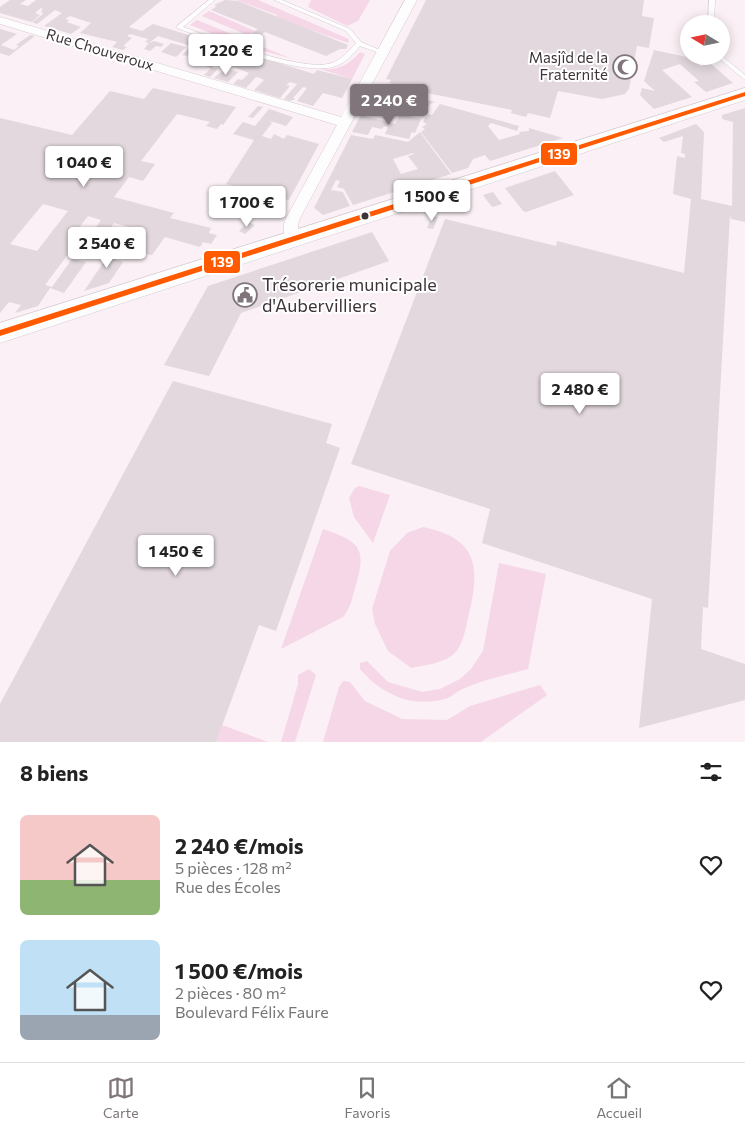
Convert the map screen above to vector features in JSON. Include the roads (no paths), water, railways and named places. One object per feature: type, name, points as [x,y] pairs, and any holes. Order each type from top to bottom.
[{"type":"main road","points":[[0,333],[745,94]]},
{"type":"street","points":[[294,240],[290,228],[292,220],[343,122],[384,52],[411,0]]},
{"type":"street","name":"Rue Chouveroux","points":[[0,20],[343,122]]},
{"type":"lane","points":[[212,0],[179,27],[284,62],[314,65],[330,66],[348,57],[359,43]]},
{"type":"lane","points":[[277,0],[348,30],[359,43],[384,52]]},
{"type":"lane","points":[[711,15],[712,0]]},
{"type":"lane","points":[[730,65],[745,78]]},
{"type":"place","name":"Masjîd de la Fraternité","points":[[625,67]]},
{"type":"place","name":"Trésorerie municipale d'Aubervilliers","points":[[245,295]]}]
